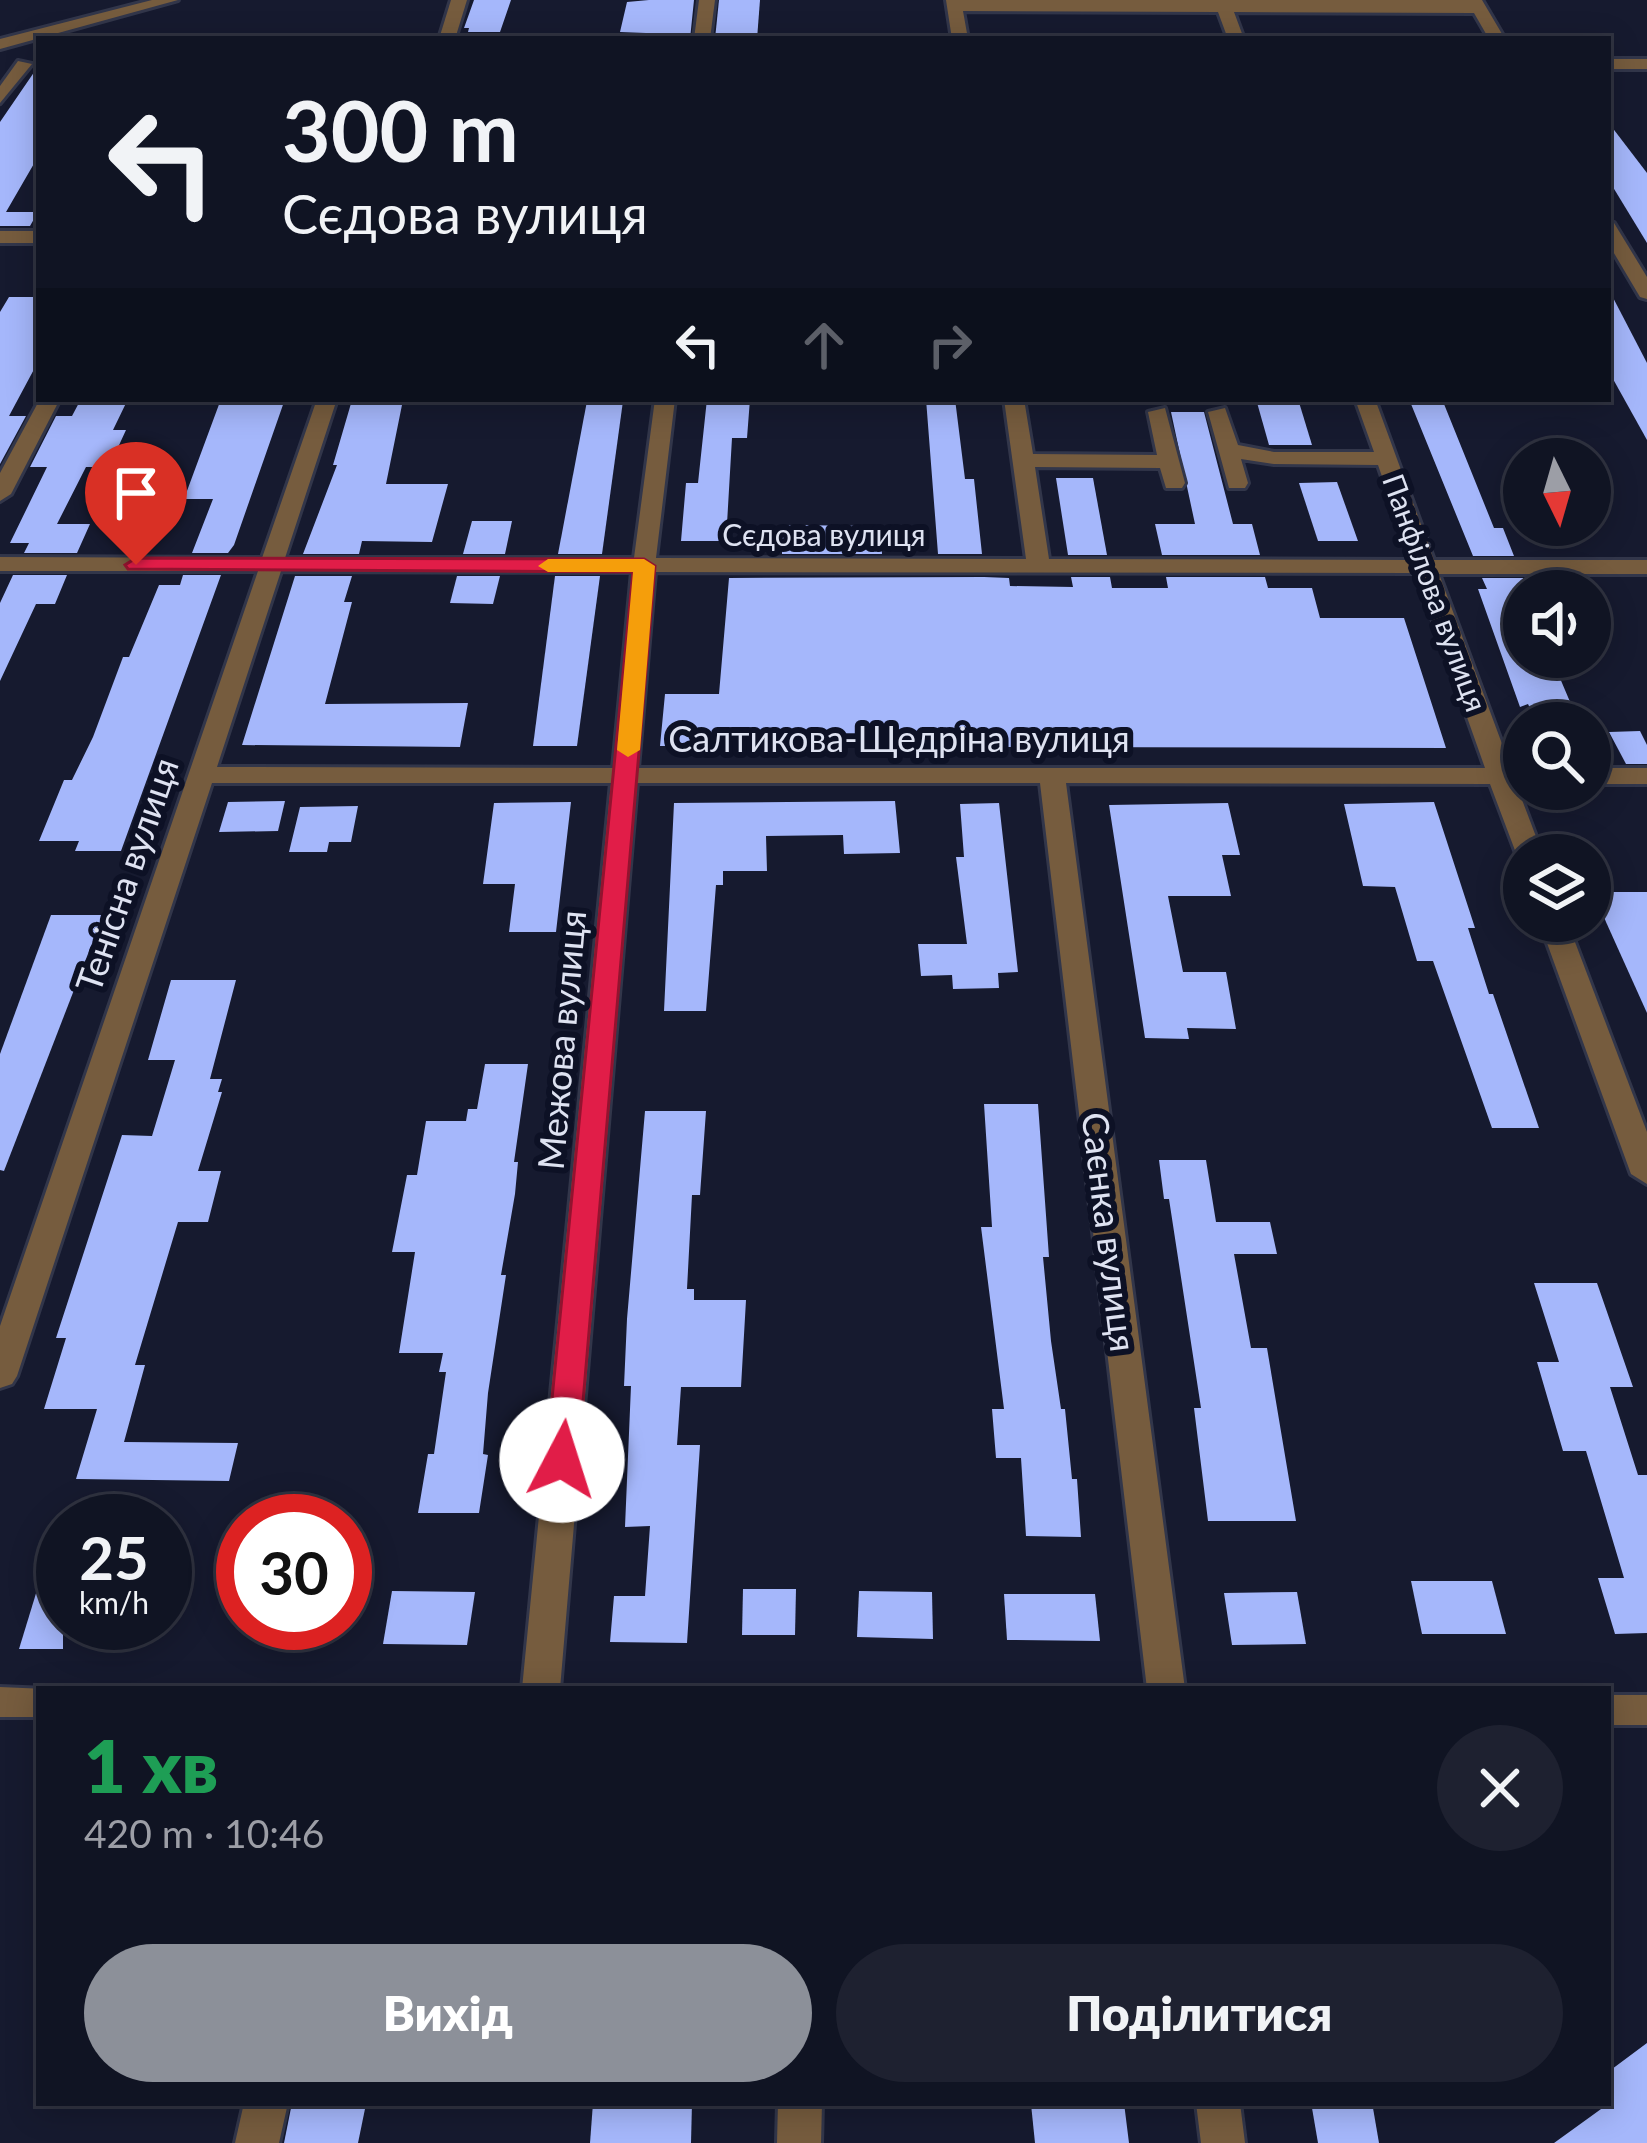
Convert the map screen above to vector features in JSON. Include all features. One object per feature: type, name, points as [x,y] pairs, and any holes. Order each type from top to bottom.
[{"type":"street","points":[[0,44],[170,0]]},
{"type":"street","points":[[448,36],[459,0]]},
{"type":"street","points":[[702,36],[707,0]]},
{"type":"street","points":[[960,36],[954,3],[1477,4],[1495,36]]},
{"type":"street","points":[[1223,3],[1235,36]]},
{"type":"street","points":[[0,64],[32,64]]},
{"type":"street","points":[[0,98],[32,64]]},
{"type":"street","points":[[1611,64],[1647,64]]},
{"type":"street","points":[[1615,235],[1647,293]]},
{"type":"street","points":[[0,237],[36,237]]},
{"type":"street","points":[[0,494],[48,402]]},
{"type":"street","name":"Тенісна вулиця","points":[[0,1376],[6,1342],[326,402]]},
{"type":"street","name":"Межова вулиця","points":[[541,1686],[644,566],[664,402]]},
{"type":"street","points":[[1014,402],[1039,566]]},
{"type":"street","name":"Панфілова вулиця","points":[[1366,402],[1424,567],[1503,755]]},
{"type":"street","points":[[1023,460],[1172,472],[1158,412]]},
{"type":"street","points":[[1218,412],[1237,483]]},
{"type":"street","points":[[1228,450],[1274,458],[1386,459]]},
{"type":"street","name":"Сєдова вулиця","points":[[0,564],[1647,568]]},
{"type":"street","name":"Саєнка вулиця","points":[[1052,775],[1166,1686]]},
{"type":"street","name":"Салтикова-Щедріна вулиця","points":[[202,776],[1503,776]]},
{"type":"street","points":[[1611,776],[1647,776]]},
{"type":"street","points":[[1561,942],[1647,1174]]},
{"type":"street","points":[[0,1702],[36,1702]]},
{"type":"street","points":[[1611,1710],[1647,1710]]},
{"type":"street","points":[[257,2143],[265,2106]]},
{"type":"street","points":[[799,2143],[800,2106]]},
{"type":"street","points":[[1218,2106],[1223,2143]]},
{"type":"building","points":[[474,0],[511,0],[500,32],[464,28]]},
{"type":"building","points":[[694,0],[690,36],[620,32],[627,2]]},
{"type":"building","points":[[719,0],[760,0],[757,36],[715,36]]},
{"type":"building","points":[[36,69],[36,160],[6,212],[36,212],[30,226],[0,226],[0,122]]},
{"type":"building","points":[[1611,126],[1647,173],[1647,243],[1611,184]]},
{"type":"building","points":[[1611,294],[1647,363],[1647,440],[1611,375]]},
{"type":"building","points":[[9,297],[36,297],[36,366],[9,416],[26,416],[0,464],[0,312]]},
{"type":"building","points":[[79,402],[127,402],[113,430],[126,430],[109,467],[86,467],[57,524],[90,524],[77,553],[24,553],[29,543],[10,543],[47,467],[30,467],[56,416],[72,416]]},
{"type":"building","points":[[220,402],[284,402],[228,553],[192,553],[213,499],[184,499]]},
{"type":"building","points":[[351,402],[403,402],[386,484],[448,484],[432,542],[362,541],[359,554],[303,554],[337,465],[333,465]]},
{"type":"building","points":[[587,402],[623,402],[602,554],[558,554]]},
{"type":"building","points":[[707,402],[750,402],[747,438],[732,438],[726,541],[681,541],[686,483],[698,483]]},
{"type":"building","points":[[926,402],[955,402],[965,479],[974,479],[982,554],[938,554]]},
{"type":"building","points":[[1257,402],[1299,402],[1312,445],[1269,445]]},
{"type":"building","points":[[1411,404],[1444,404],[1494,528],[1503,528],[1503,546],[1510,546],[1514,556],[1473,556]]},
{"type":"building","points":[[1171,412],[1204,412],[1233,524],[1252,524],[1260,555],[1162,555],[1155,524],[1195,524]]},
{"type":"building","points":[[1056,478],[1093,478],[1107,555],[1068,555]]},
{"type":"building","points":[[1337,482],[1358,541],[1318,541],[1299,483]]},
{"type":"building","points":[[472,521],[512,521],[505,554],[463,554]]},
{"type":"building","points":[[782,525],[881,526],[882,554],[782,554]]},
{"type":"building","points":[[13,575],[67,575],[55,604],[36,604],[0,681],[0,603]]},
{"type":"building","points":[[183,575],[221,575],[121,851],[75,851],[79,841],[39,841],[64,780],[72,780],[93,737],[123,657],[129,657],[159,585],[180,585]]},
{"type":"building","points":[[295,576],[352,576],[344,602],[352,602],[325,704],[468,703],[460,747],[242,745]]},
{"type":"building","points":[[457,576],[500,576],[493,604],[450,603]]},
{"type":"building","points":[[555,576],[600,576],[577,746],[533,746]]},
{"type":"building","points":[[1071,577],[1110,577],[1112,588],[1168,588],[1166,577],[1265,577],[1268,588],[1312,588],[1320,618],[1404,618],[1446,748],[660,746],[665,694],[719,694],[729,578],[1009,578],[1010,586],[1073,587]]},
{"type":"building","points":[[1482,578],[1503,578],[1503,659],[1478,589],[1487,589]]},
{"type":"building","points":[[1510,678],[1560,678],[1570,702],[1518,702]]},
{"type":"building","points":[[1640,731],[1647,745],[1647,764],[1626,764],[1611,732]]},
{"type":"building","points":[[285,801],[278,831],[219,832],[228,802]]},
{"type":"building","points":[[895,801],[900,853],[844,854],[843,835],[766,836],[767,871],[723,871],[723,885],[716,885],[706,1011],[664,1011],[674,803]]},
{"type":"building","points":[[571,802],[556,932],[509,932],[515,884],[483,884],[494,803]]},
{"type":"building","points":[[1434,802],[1475,928],[1468,928],[1489,994],[1493,994],[1539,1128],[1492,1128],[1433,961],[1417,961],[1395,887],[1363,886],[1344,804]]},
{"type":"building","points":[[999,803],[1018,972],[998,973],[999,988],[953,989],[952,975],[921,976],[918,944],[967,944],[956,857],[964,857],[960,804]]},
{"type":"building","points":[[1228,803],[1240,855],[1222,855],[1231,896],[1168,896],[1183,972],[1226,972],[1236,1029],[1187,1028],[1189,1039],[1145,1038],[1109,805]]},
{"type":"building","points":[[358,806],[351,842],[329,842],[327,852],[289,852],[300,807]]},
{"type":"building","points":[[1611,892],[1647,892],[1647,1013],[1611,933]]},
{"type":"building","points":[[51,915],[103,915],[4,1171],[0,1170],[0,1054]]},
{"type":"building","points":[[171,980],[236,980],[210,1079],[222,1079],[218,1092],[222,1092],[198,1171],[221,1171],[208,1222],[178,1222],[135,1365],[145,1365],[124,1442],[238,1443],[229,1481],[76,1479],[97,1409],[44,1409],[66,1338],[56,1338],[122,1135],[152,1136],[175,1060],[148,1060]]},
{"type":"building","points":[[485,1064],[528,1064],[514,1162],[518,1162],[515,1194],[501,1275],[506,1275],[488,1393],[483,1454],[488,1455],[479,1513],[418,1513],[428,1454],[434,1454],[446,1372],[439,1372],[443,1353],[399,1353],[415,1252],[392,1252],[407,1175],[417,1175],[426,1121],[466,1121],[468,1109],[477,1109]]},
{"type":"building","points":[[984,1104],[1038,1104],[1051,1341],[1061,1409],[1065,1409],[1072,1479],[1077,1479],[1081,1537],[1026,1536],[1021,1458],[996,1458],[992,1409],[1004,1409],[981,1227],[992,1227]]},
{"type":"building","points":[[645,1111],[706,1111],[700,1195],[692,1195],[687,1289],[694,1289],[694,1300],[746,1300],[741,1387],[681,1387],[677,1445],[700,1445],[687,1643],[610,1642],[614,1596],[645,1596],[650,1526],[625,1527],[631,1386],[624,1386],[627,1319]]},
{"type":"building","points":[[1159,1160],[1206,1160],[1216,1222],[1270,1222],[1277,1254],[1234,1254],[1251,1348],[1267,1348],[1296,1521],[1208,1521],[1194,1408],[1201,1408]]},
{"type":"building","points":[[1534,1283],[1597,1283],[1633,1387],[1610,1387],[1638,1475],[1647,1475],[1647,1633],[1615,1634],[1598,1578],[1624,1578],[1586,1451],[1563,1451],[1537,1362],[1559,1362]]},
{"type":"building","points":[[1411,1581],[1492,1581],[1506,1634],[1422,1634]]},
{"type":"building","points":[[743,1589],[796,1589],[795,1635],[742,1635]]},
{"type":"building","points":[[392,1591],[475,1592],[467,1645],[383,1644]]},
{"type":"building","points":[[859,1591],[932,1592],[933,1639],[857,1637]]},
{"type":"building","points":[[1297,1592],[1306,1644],[1232,1645],[1224,1593]]},
{"type":"building","points":[[36,1593],[36,1649],[19,1649]]},
{"type":"building","points":[[1004,1594],[1095,1594],[1100,1641],[1007,1640]]},
{"type":"building","points":[[1647,2043],[1647,2143],[1554,2143],[1611,2106],[1611,2070]]},
{"type":"building","points":[[291,2106],[366,2106],[358,2143],[284,2143]]},
{"type":"building","points":[[593,2106],[692,2106],[691,2143],[590,2143]]},
{"type":"building","points":[[1031,2106],[1124,2106],[1129,2143],[1035,2143]]},
{"type":"building","points":[[1312,2108],[1373,2108],[1379,2143],[1318,2143]]},
{"type":"slow traffic","points":[[548,566],[644,566],[628,750]]},
{"type":"route","points":[[136,565],[644,566],[562,1460]]}]
